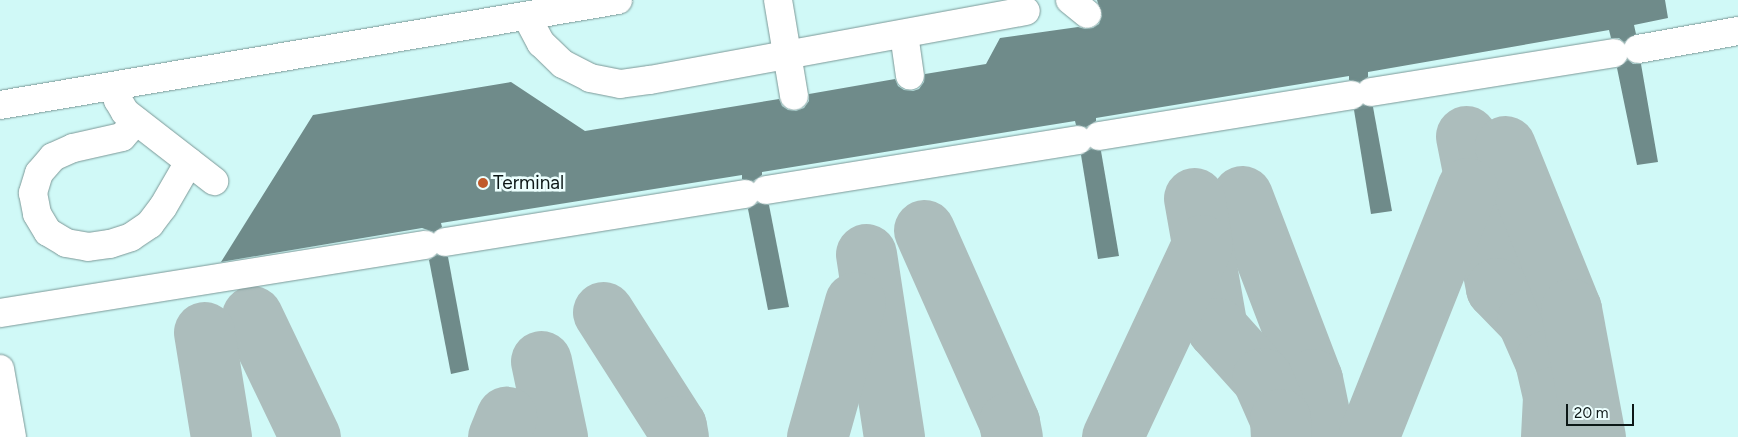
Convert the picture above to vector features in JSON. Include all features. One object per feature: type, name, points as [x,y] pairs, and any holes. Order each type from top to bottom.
[{"type":"lane","points":[[0,105],[527,17],[618,0]]},
{"type":"lane","points":[[778,0],[794,96]]},
{"type":"lane","points":[[527,17],[541,43],[563,64],[590,78],[620,84],[904,34],[1027,15]]},
{"type":"lane","points":[[0,313],[755,192],[806,175],[921,155],[1046,135],[1089,138],[1215,108],[1320,90],[1361,94],[1738,31]]},
{"type":"lane","points":[[904,34],[910,76]]},
{"type":"lane","points":[[114,87],[118,100],[125,112],[214,181]]},
{"type":"lane","points":[[136,121],[122,137],[73,148],[53,157],[39,173],[33,193],[36,214],[48,232],[66,243],[88,247],[110,244],[131,237],[150,224],[164,207],[189,162]]},
{"type":"lane","points":[[0,369],[12,437]]},
{"type":"shaded area","points":[[0,0],[1738,0],[1738,437],[0,437]]},
{"type":"building","name":"Terminal","points":[[1097,0],[1665,0],[1668,18],[1634,25],[1636,34],[1624,42],[1619,38],[1611,38],[1609,30],[1368,72],[1368,77],[1360,82],[1349,80],[1349,76],[1096,118],[1096,121],[1086,127],[1076,125],[1075,121],[762,172],[762,175],[753,181],[742,179],[742,175],[441,223],[442,227],[434,232],[422,228],[221,262],[313,115],[511,82],[585,131],[779,99],[782,106],[788,110],[796,111],[804,108],[809,101],[809,94],[895,79],[898,86],[904,90],[913,91],[919,89],[924,82],[925,74],[986,64],[1000,38],[1078,27],[1085,29],[1093,28],[1099,24],[1102,16]]},
{"type":"building","points":[[1628,60],[1633,64],[1641,64],[1658,162],[1637,165],[1617,68]]},
{"type":"building","points":[[1363,105],[1373,107],[1392,211],[1371,214],[1354,110]]},
{"type":"building","points":[[1091,149],[1101,151],[1119,256],[1098,259],[1081,155]]},
{"type":"building","points":[[758,203],[769,205],[789,307],[768,310],[748,209]]},
{"type":"building","points":[[437,255],[448,257],[469,370],[451,374],[429,260]]},
{"type":"taxiway","points":[[1466,136],[1496,288],[1527,320],[1545,361],[1553,397],[1551,437]]},
{"type":"taxiway","points":[[1505,146],[1571,309],[1595,437]]},
{"type":"taxiway","points":[[1368,437],[1467,188]]},
{"type":"taxiway","points":[[1242,196],[1312,379],[1324,437]]},
{"type":"taxiway","points":[[1194,198],[1217,328],[1262,378],[1280,419],[1281,437]]},
{"type":"taxiway","points":[[924,230],[1009,422],[1012,437]]},
{"type":"taxiway","points":[[1112,437],[1202,245]]},
{"type":"taxiway","points":[[866,254],[894,437]]},
{"type":"taxiway","points":[[817,437],[855,302]]},
{"type":"taxiway","points":[[603,312],[676,426],[678,437]]},
{"type":"taxiway","points":[[252,316],[310,437]]},
{"type":"taxiway","points":[[204,332],[221,437]]},
{"type":"taxiway","points":[[541,361],[557,437]]},
{"type":"taxiway","points":[[498,437],[506,417]]},
{"type":"place","name":"Terminal","points":[[483,183]]}]
